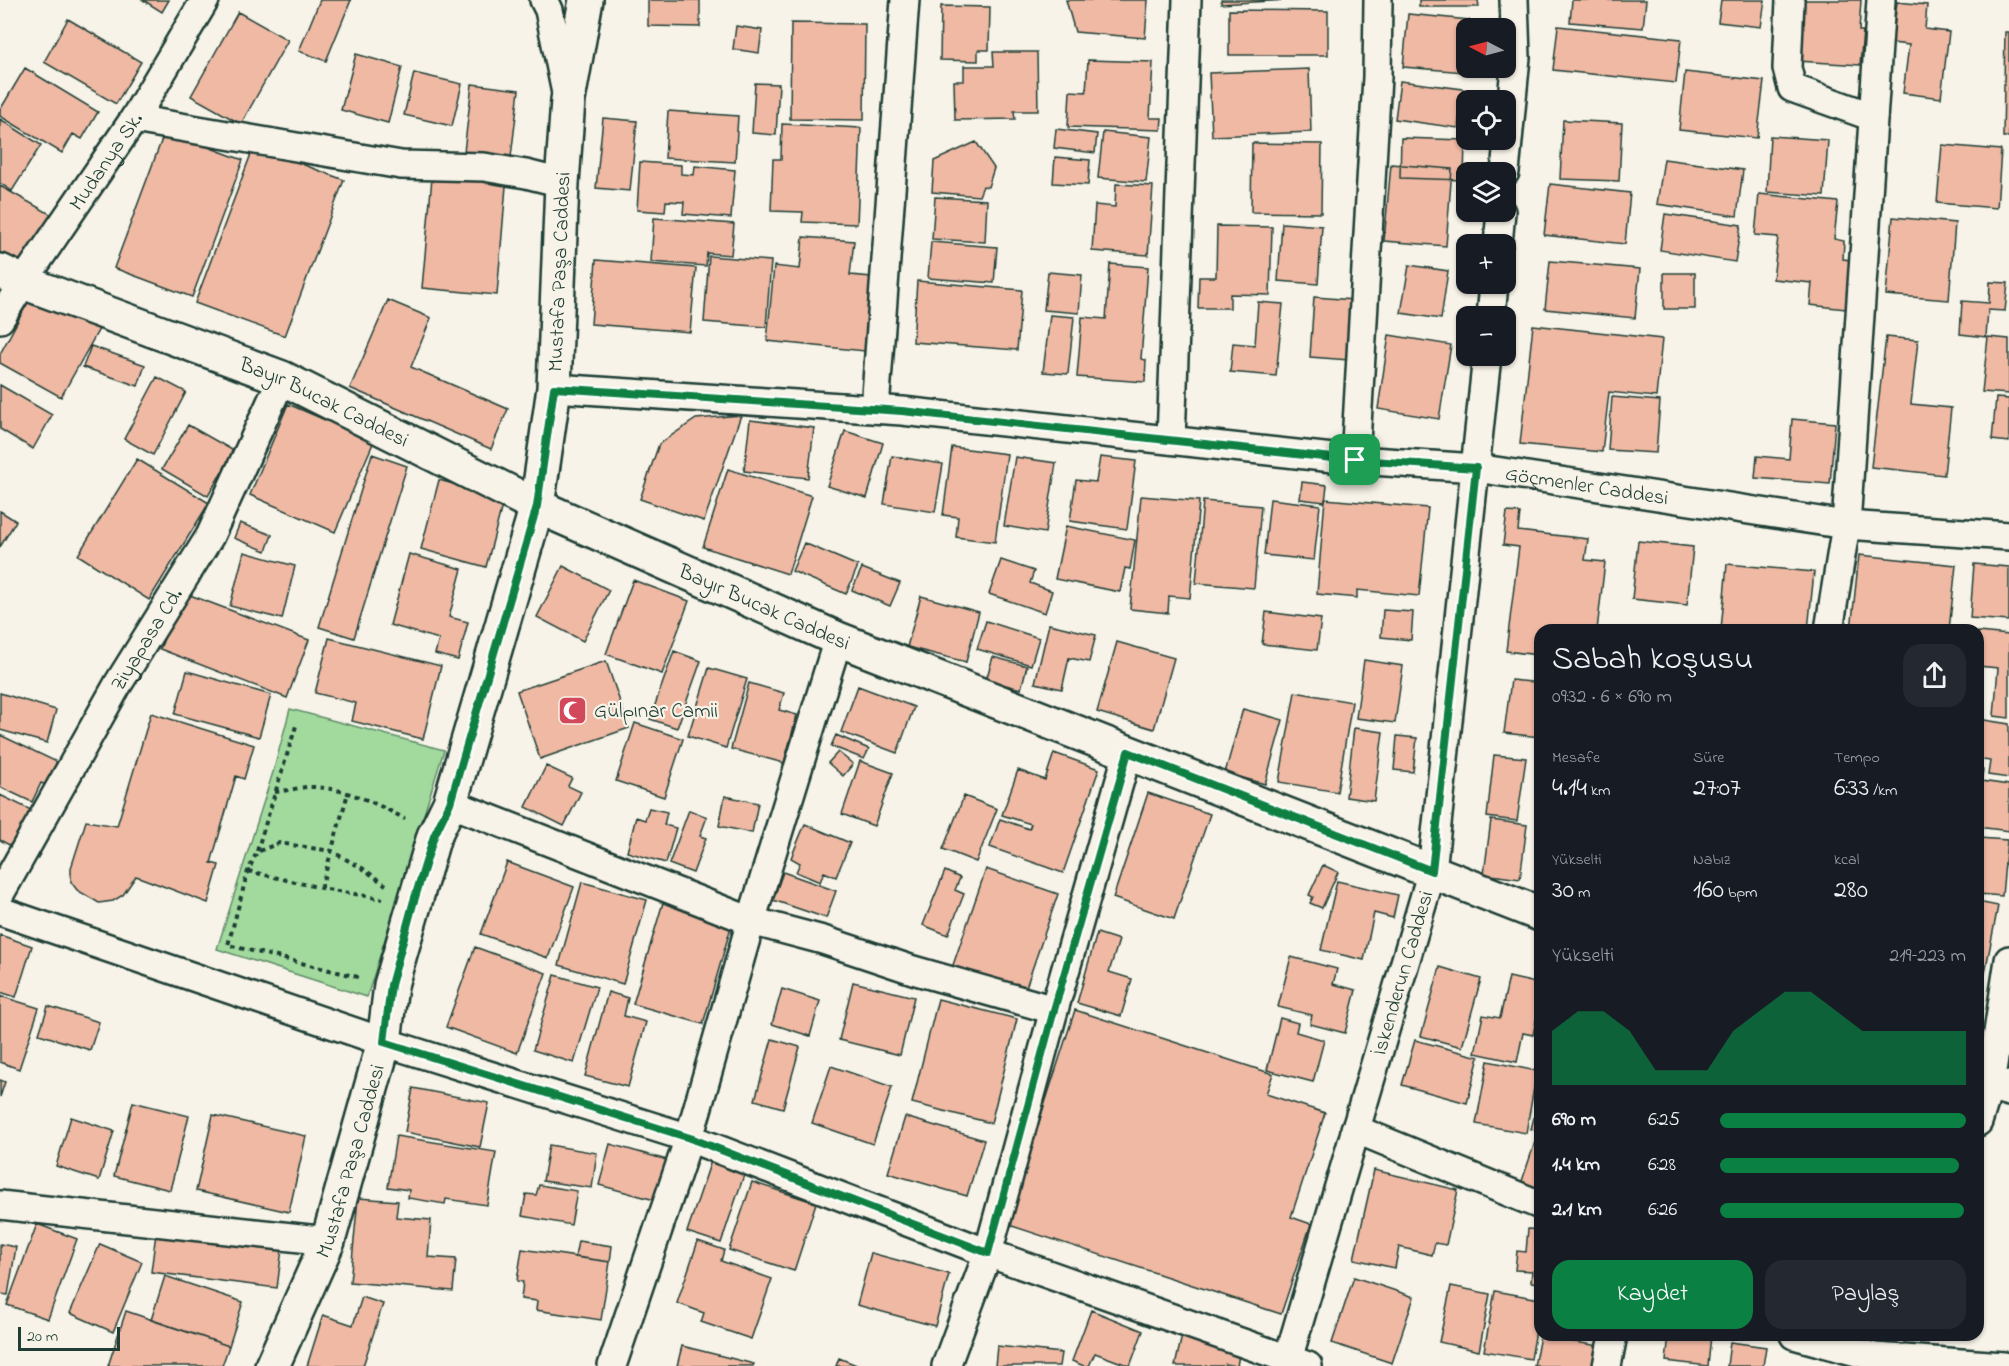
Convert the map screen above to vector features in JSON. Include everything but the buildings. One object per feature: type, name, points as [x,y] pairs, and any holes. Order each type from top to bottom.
[{"type":"street","name":"Mudanya Sk.","points":[[0,319],[11,277],[134,119],[205,0]]},
{"type":"street","points":[[544,0],[549,10],[568,100]]},
{"type":"street","name":"Mustafa Paşa Caddesi","points":[[272,1366],[328,1241],[384,1042],[391,985],[413,904],[434,836],[450,803],[537,506],[554,388],[562,183],[568,100],[586,0]]},
{"type":"street","points":[[875,409],[905,0]]},
{"type":"street","points":[[1171,440],[1187,0]]},
{"type":"street","points":[[1355,460],[1377,77],[1378,0]]},
{"type":"street","points":[[1506,162],[1516,57],[1514,0]]},
{"type":"street","points":[[1790,0],[1787,68],[1792,88],[1873,117]]},
{"type":"street","points":[[1830,624],[1846,525],[1881,0]]},
{"type":"street","points":[[134,119],[401,165],[484,167],[562,183]]},
{"type":"street","name":"Bayır Bucak Caddesi","points":[[11,277],[282,378],[537,506],[838,639],[1534,912]]},
{"type":"street","name":"İskenderun Caddesi","points":[[1294,1364],[1355,1129],[1432,871],[1486,366]]},
{"type":"street","name":"Ziyapasa Cd.","points":[[0,894],[118,684],[210,536],[282,378]]},
{"type":"street","name":"Göçmenler Caddesi","points":[[554,388],[875,409],[1355,460],[1476,468],[1846,525],[2009,536]]},
{"type":"street","points":[[612,1366],[690,1138],[751,921],[838,639]]},
{"type":"street","points":[[946,1366],[988,1253],[1054,1010],[1128,752]]},
{"type":"street","points":[[450,803],[751,921],[823,940],[913,970],[1054,1010]]},
{"type":"street","points":[[0,911],[384,1042],[690,1138],[988,1253],[1294,1364]]},
{"type":"street","points":[[1984,1106],[1992,1084],[2009,960]]},
{"type":"street","points":[[1355,1129],[1534,1203]]},
{"type":"street","points":[[0,1205],[328,1241]]},
{"type":"street","points":[[1607,1366],[1612,1341]]},
{"type":"street","points":[[1816,1341],[1875,1357],[1911,1353],[2004,1366]]},
{"type":"path","points":[[296,726],[257,852],[248,871],[228,945],[391,985]]},
{"type":"path","points":[[275,792],[308,787],[348,793],[383,807],[434,836]]},
{"type":"path","points":[[321,888],[348,793]]},
{"type":"path","points":[[257,852],[279,843],[331,851],[362,868],[413,904]]},
{"type":"path","points":[[248,871],[321,888],[413,904]]},
{"type":"green space","points":[[290,709],[444,750],[367,997],[217,949],[274,769]]},
{"type":"place","name":"Gülpınar Camii","points":[[573,710]]},
{"type":"route","points":[[554,388],[902,411],[1355,460],[1476,468],[1432,871],[1128,752],[1054,1010],[988,1253],[690,1138],[384,1042],[391,985],[413,904],[434,836],[450,803],[537,506],[554,388]]}]
